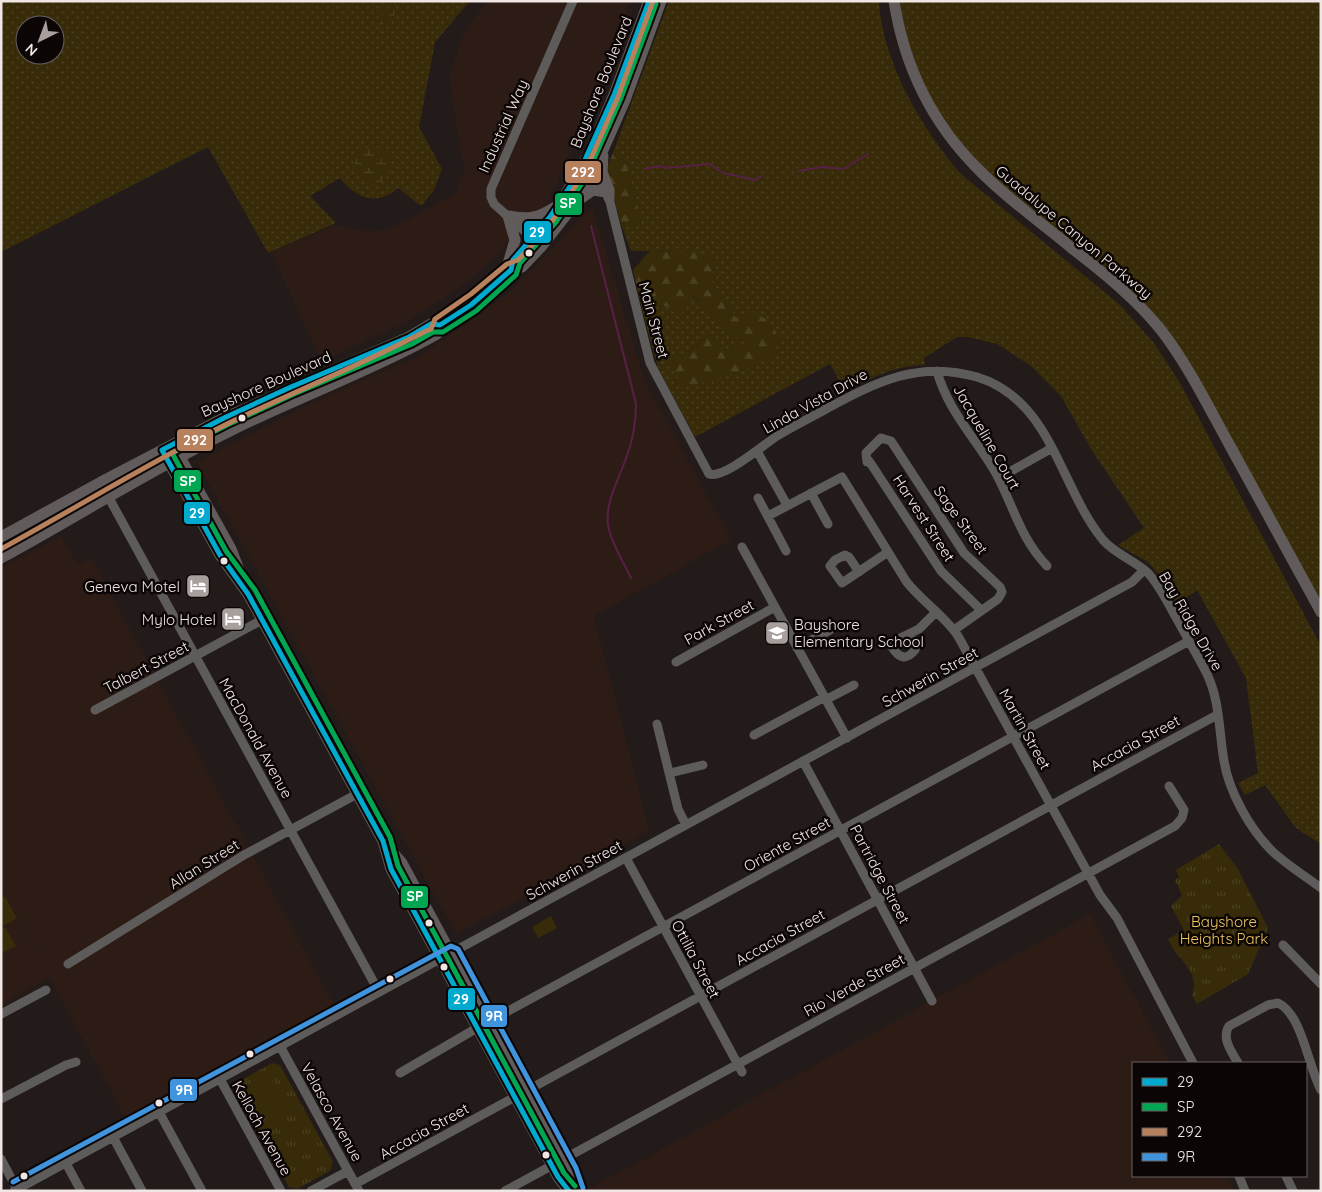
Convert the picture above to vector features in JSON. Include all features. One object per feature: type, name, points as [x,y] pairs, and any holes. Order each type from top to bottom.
[{"type":"main road","name":"Bayshore Boulevard","points":[[584,175],[650,1]]},
{"type":"main road","name":"Bayshore Boulevard","points":[[1,558],[230,430],[376,365],[437,334],[440,325],[471,305],[508,273],[513,260],[537,243],[565,207],[603,148],[625,100],[661,1]]},
{"type":"main road","name":"Guadalupe Canyon Parkway","points":[[894,1],[899,31],[913,72],[933,112],[949,136],[989,180],[1123,290],[1162,332],[1193,379],[1321,612]]},
{"type":"main road","points":[[508,273],[515,240],[508,216],[528,219],[565,207],[593,190],[607,195],[609,190],[602,172],[603,148]]},
{"type":"main road","name":"Bayshore Boulevard","points":[[1,537],[173,444],[252,405],[409,337],[431,324],[440,325]]},
{"type":"main road","points":[[173,444],[231,549],[248,594]]},
{"type":"main road","points":[[162,450],[220,555],[248,594],[383,841],[402,863],[563,1159],[576,1191]]},
{"type":"main road","points":[[383,841],[391,869],[552,1165],[569,1191]]},
{"type":"street","name":"Industrial Way","points":[[537,243],[492,200],[491,186],[573,1]]},
{"type":"street","points":[[584,175],[599,184],[607,195]]},
{"type":"street","name":"Main Street","points":[[607,195],[650,363],[707,472],[711,475]]},
{"type":"street","name":"Linda Vista Drive","points":[[711,475],[716,475],[757,451],[786,430],[869,386],[903,375],[937,372],[977,377],[1002,388],[1014,396],[1030,412],[1052,448],[1073,492],[1103,540],[1115,551],[1144,570]]},
{"type":"street","name":"Jacqueline Court","points":[[937,372],[942,386],[963,425],[998,478],[1025,538],[1047,566]]},
{"type":"street","name":"Sage Street","points":[[867,462],[866,453],[871,446],[881,438],[891,441],[964,553],[1000,587],[1002,592],[998,599],[954,630]]},
{"type":"street","points":[[998,478],[1052,448]]},
{"type":"street","points":[[757,451],[787,505]]},
{"type":"street","name":"Harvest Street","points":[[867,462],[869,461],[941,571],[981,610]]},
{"type":"street","name":"Martin Street","points":[[768,516],[842,477],[911,588],[954,630],[1100,895],[1120,924],[1192,1062]]},
{"type":"street","points":[[811,493],[828,524]]},
{"type":"street","name":"MacDonald Avenue","points":[[108,498],[379,992]]},
{"type":"street","points":[[758,498],[786,551]]},
{"type":"street","points":[[742,547],[847,738]]},
{"type":"street","points":[[859,572],[888,552]]},
{"type":"street","name":"Bay Ridge Drive","points":[[1144,570],[1153,579],[1169,604],[1212,687],[1230,787],[1242,810],[1274,853],[1321,888]]},
{"type":"street","name":"Schwerin Street","points":[[17,1190],[1132,582],[1144,570]]},
{"type":"street","name":"Park Street","points":[[676,662],[775,608]]},
{"type":"street","points":[[910,634],[919,629],[936,612]]},
{"type":"street","name":"Talbert Street","points":[[95,710],[262,620]]},
{"type":"street","points":[[796,648],[830,630]]},
{"type":"street","name":"Oriente Street","points":[[400,1073],[477,1028],[1189,641]]},
{"type":"street","points":[[754,735],[854,684]]},
{"type":"street","name":"Accacia Street","points":[[357,1187],[514,1096],[1218,714]]},
{"type":"street","points":[[657,724],[678,809],[686,825]]},
{"type":"street","name":"Partridge Street","points":[[803,762],[932,1001]]},
{"type":"street","points":[[670,773],[703,765]]},
{"type":"street","name":"Rio Verde Street","points":[[505,1191],[740,1068],[914,967],[1175,826],[1183,814],[1182,807],[1169,786]]},
{"type":"street","name":"Allan Street","points":[[68,964],[244,855],[357,794]]},
{"type":"street","name":"Ottilia Street","points":[[626,858],[740,1068]]},
{"type":"street","points":[[1284,945],[1321,984]]},
{"type":"street","points":[[1,1014],[46,990]]},
{"type":"street","points":[[1237,1062],[1226,1041],[1226,1031],[1229,1026],[1268,1005],[1278,1004],[1287,1009],[1298,1027],[1309,1063],[1321,1090]]},
{"type":"street","name":"Velasco Avenue","points":[[280,1046],[357,1187]]},
{"type":"street","points":[[1,1099],[66,1065],[76,1062]]},
{"type":"street","name":"Kelloch Avenue","points":[[220,1079],[280,1191]]},
{"type":"street","points":[[159,1112],[199,1190]]},
{"type":"street","points":[[113,1137],[142,1191]]},
{"type":"street","points":[[1,1159],[17,1190]]},
{"type":"street","points":[[66,1163],[81,1191]]},
{"type":"street","points":[[311,1191],[348,1171]]},
{"type":"street","points":[[1239,1177],[1245,1191]]},
{"type":"street","points":[[1286,1177],[1292,1191]]},
{"type":"shaded area","points":[[489,1],[631,1],[588,115],[547,204],[494,258],[449,295],[411,319],[322,362],[271,252],[336,225],[362,231],[386,229],[409,219],[457,192],[464,169],[451,92],[450,74],[463,35],[473,19]]},
{"type":"shaded area","points":[[592,206],[644,379],[731,540],[594,616],[649,831],[456,934],[197,462],[308,404],[421,355],[510,292]]},
{"type":"shaded area","points":[[61,536],[78,565],[91,558],[334,1005],[126,1119],[1,888],[1,568]]},
{"type":"shaded area","points":[[1,890],[50,978],[1,1004]]},
{"type":"shaded area","points":[[1090,914],[1169,1062],[1132,1062],[1132,1177],[1227,1177],[1234,1191],[589,1191],[589,1189]]},
{"type":"green space","points":[[1,1],[390,1],[393,5],[392,8],[383,17],[378,26],[386,20],[389,21],[396,11],[396,5],[400,1],[470,1],[435,42],[419,127],[442,169],[434,190],[421,206],[398,188],[382,197],[367,198],[353,191],[340,178],[310,196],[336,223],[268,253],[208,147],[1,252]],"holes":[[[368,148],[372,183],[360,178],[358,155]]]},
{"type":"green space","points":[[390,1],[408,1],[400,2],[396,5],[396,11],[391,22],[386,20],[379,27],[377,26],[383,20],[380,13],[382,11],[388,12],[392,8],[393,5]]},
{"type":"green space","points":[[669,1],[879,1],[882,24],[896,71],[919,117],[947,157],[962,175],[1119,304],[1154,343],[1180,383],[1321,646],[1321,844],[1296,828],[1265,785],[1245,795],[1238,783],[1258,773],[1246,678],[1197,590],[1176,605],[1159,575],[1148,562],[1118,545],[1144,528],[1091,449],[1061,396],[1031,366],[997,344],[968,337],[957,337],[924,358],[925,365],[894,370],[845,391],[830,364],[695,437],[658,368],[642,309],[668,306],[692,296],[705,305],[726,334],[746,343],[723,351],[709,335],[688,351],[668,359],[732,375],[771,357],[780,339],[736,318],[712,282],[671,251],[631,251],[622,227],[641,223],[626,162],[613,153]]},
{"type":"green space","points":[[894,1],[1321,1],[1321,612],[1162,332],[1011,199],[933,112]]},
{"type":"green space","points":[[373,147],[386,152],[391,165],[386,178],[373,183],[360,178],[355,165],[360,152]]},
{"type":"green space","points":[[613,153],[626,162],[641,223],[622,227],[606,170]]},
{"type":"green space","points":[[650,251],[698,252],[714,259],[712,282],[736,318],[751,311],[769,321],[780,339],[772,357],[732,375],[683,388],[668,359],[688,351],[709,335],[720,340],[724,351],[745,343],[736,337],[726,334],[705,305],[693,296],[681,315],[668,306],[642,309],[633,270]]},
{"type":"green space","name":"Bayshore Heights Park","points":[[1219,844],[1238,869],[1268,928],[1248,974],[1197,1004],[1192,995],[1194,984],[1192,974],[1168,939],[1184,930],[1171,906],[1182,895],[1175,880],[1179,877],[1176,870]]},
{"type":"green space","points":[[1,895],[5,896],[17,918],[1,927]]},
{"type":"green space","points":[[551,916],[557,928],[538,938],[532,927]]},
{"type":"green space","points":[[5,927],[16,946],[2,953],[1,929]]},
{"type":"green space","points":[[272,1063],[280,1065],[333,1162],[330,1171],[297,1189],[289,1187],[236,1090],[238,1082]]},
{"type":"green space","points":[[272,1079],[279,1092],[259,1104],[252,1091]]},
{"type":"green space","points":[[281,1093],[288,1106],[265,1118],[258,1105]]},
{"type":"waterway","points":[[799,171],[822,167],[843,169],[868,154]]},
{"type":"waterway","points":[[644,169],[660,166],[665,168],[710,164],[723,173],[755,180],[762,176]]},
{"type":"waterway","points":[[591,226],[636,404],[632,441],[608,509],[608,525],[611,538],[631,578]]},
{"type":"transit line","name":"29","points":[[569,1191],[558,1177],[391,869],[383,841],[248,594],[220,555],[162,450],[224,418],[291,387],[409,337],[431,324],[440,325],[471,305],[511,270],[513,260],[550,217],[579,173],[614,95],[649,1]]},
{"type":"transit line","name":"292","points":[[1,549],[141,469],[227,424],[431,329],[435,319],[471,294],[507,264],[518,260],[564,206],[592,156],[618,97],[653,1]]},
{"type":"transit line","name":"SP","points":[[575,1186],[564,1173],[398,866],[390,837],[255,590],[226,551],[172,453],[294,394],[412,344],[433,332],[443,332],[476,311],[516,275],[520,263],[556,222],[586,177],[621,98],[656,4]]},
{"type":"transit line","name":"9R","points":[[13,1182],[451,946],[458,949],[576,1168],[583,1188]]},
{"type":"place","name":"Geneva Motel","points":[[198,586]]},
{"type":"place","name":"Mylo Hotel","points":[[233,619]]},
{"type":"place","name":"Bayshore Elementary School","points":[[777,633]]}]
